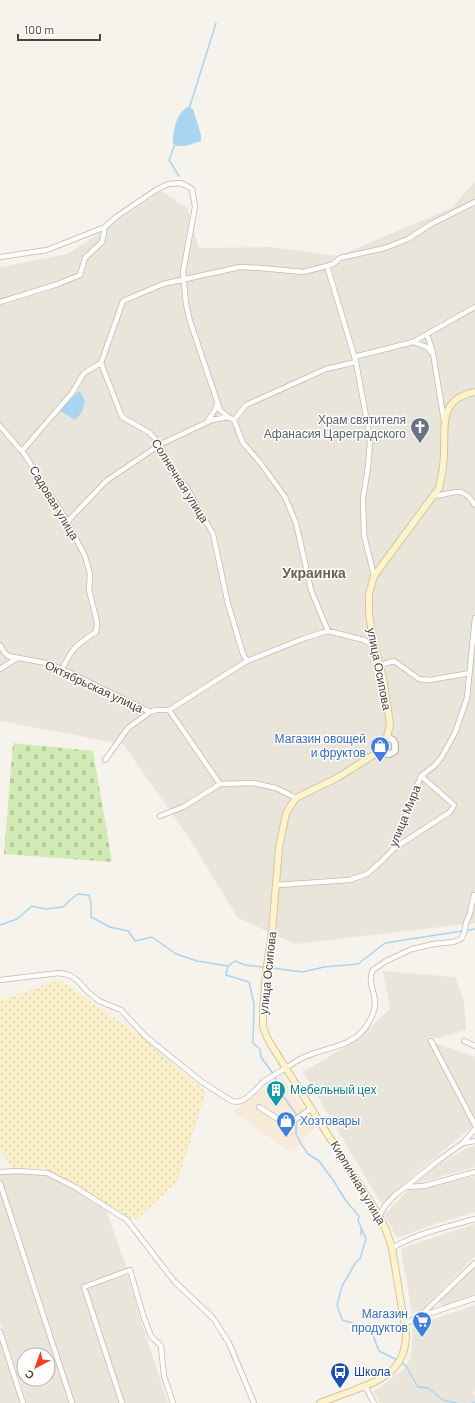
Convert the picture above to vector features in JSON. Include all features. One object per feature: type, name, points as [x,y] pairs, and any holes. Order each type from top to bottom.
[{"type":"main road","name":"улица Осипова","points":[[388,737],[390,724],[383,678],[369,614],[369,594],[374,576],[439,488],[442,478],[445,416],[451,404],[467,394],[475,392]]},
{"type":"main road","points":[[296,798],[338,778],[375,754],[388,737]]},
{"type":"main road","name":"улица Осипова","points":[[263,1026],[266,972],[277,885],[279,847],[286,814],[296,798]]},
{"type":"main road","name":"Кирпичная улица","points":[[263,1026],[266,1035],[379,1216],[386,1230],[392,1248],[404,1324],[406,1343],[400,1361],[389,1374],[366,1386],[320,1403]]},
{"type":"street","points":[[0,257],[47,250],[105,227],[116,217],[156,190],[168,184],[181,183],[192,190],[195,208],[183,272],[186,304],[190,321],[220,410],[234,420],[243,443],[259,461],[285,497],[296,523],[311,590],[328,631]]},
{"type":"street","points":[[22,451],[72,393],[84,373],[101,363],[123,301],[163,284],[240,267],[304,272],[327,266],[333,264],[340,258],[385,248],[408,239],[431,224],[475,202]]},
{"type":"street","points":[[0,302],[58,284],[80,275],[85,258],[102,242],[105,227]]},
{"type":"street","points":[[327,266],[355,359],[368,428],[370,442],[363,499],[364,535],[374,576]]},
{"type":"street","points":[[234,420],[246,405],[253,401],[326,369],[413,342],[475,307]]},
{"type":"street","points":[[427,334],[433,353],[444,425]]},
{"type":"street","points":[[413,342],[427,347],[433,353]]},
{"type":"street","name":"Солнечная улица","points":[[101,363],[122,417],[150,433],[160,443],[171,469],[187,488],[213,534],[228,604],[243,654],[247,661]]},
{"type":"street","points":[[206,423],[215,410],[217,402]]},
{"type":"street","points":[[68,521],[106,481],[155,448],[160,443],[161,444],[212,420],[228,417]]},
{"type":"street","name":"Садовая улица","points":[[0,426],[22,451],[68,521],[85,556],[90,574],[89,590],[97,622],[96,632],[78,643],[70,652],[62,669]]},
{"type":"street","points":[[434,496],[460,492],[468,495],[475,505]]},
{"type":"street","name":"улица Мира","points":[[277,885],[348,880],[367,874],[393,849],[422,776],[441,758],[455,733],[467,698],[475,618]]},
{"type":"street","points":[[220,784],[169,710],[247,661],[305,638],[328,631],[364,640],[375,647]]},
{"type":"street","name":"Октябрьская улица","points":[[0,645],[8,656],[46,663],[62,669],[150,712],[156,710],[169,710]]},
{"type":"street","points":[[0,669],[17,658]]},
{"type":"street","points":[[380,665],[394,661],[419,679],[430,680],[470,673]]},
{"type":"street","points":[[105,760],[128,728],[150,712]]},
{"type":"street","points":[[375,754],[390,754],[395,751],[395,744],[393,740],[388,737]]},
{"type":"street","points":[[393,849],[450,812],[454,805],[422,776]]},
{"type":"street","points":[[160,816],[183,807],[220,784],[252,783],[276,788],[296,798]]},
{"type":"street","points":[[0,980],[59,973],[69,975],[77,980],[94,998],[121,1010],[145,1036],[202,1082],[233,1102],[240,1101],[244,1100],[262,1084],[297,1061],[311,1054],[341,1046],[363,1032],[374,1010],[375,1002],[371,980],[373,970],[386,961],[412,949],[434,944],[453,942],[461,939],[470,913],[474,895]]},
{"type":"street","points":[[431,1040],[475,1125]]},
{"type":"street","points":[[464,1041],[475,1046]]},
{"type":"street","points":[[259,1107],[287,1125],[312,1108]]},
{"type":"street","points":[[379,1216],[394,1196],[463,1143],[475,1129]]},
{"type":"street","points":[[463,1143],[475,1141]]},
{"type":"street","points":[[0,1172],[18,1171],[47,1174],[75,1187],[127,1220],[174,1281],[212,1318],[229,1343],[254,1403]]},
{"type":"street","points":[[407,1186],[424,1186],[475,1172]]},
{"type":"street","points":[[0,1183],[72,1403]]},
{"type":"street","points":[[392,1248],[433,1230],[475,1219]]},
{"type":"street","points":[[419,1317],[475,1263]]},
{"type":"street","points":[[122,1403],[84,1287],[130,1270],[143,1315],[151,1336],[161,1346],[164,1376],[173,1403]]},
{"type":"street","points":[[404,1324],[419,1317],[475,1298]]},
{"type":"street","points":[[0,1332],[24,1403]]},
{"type":"street","points":[[366,1386],[374,1403]]},
{"type":"shaded area","points":[[475,181],[475,923],[295,944],[238,918],[189,838],[123,744],[0,721],[0,267],[68,254],[161,191],[187,208],[199,248],[270,247],[338,256],[452,208]]},
{"type":"shaded area","points":[[383,971],[455,977],[464,1001],[466,1030],[439,1038],[429,1037],[472,1127],[412,1176],[382,1205],[303,1072],[356,1040],[390,1009]]},
{"type":"shaded area","points":[[435,1043],[475,1057],[475,1120]]},
{"type":"shaded area","points":[[281,1076],[315,1127],[292,1153],[233,1112]]},
{"type":"shaded area","points":[[475,1146],[475,1167],[415,1184],[437,1165],[465,1149]]},
{"type":"shaded area","points":[[0,1172],[47,1173],[104,1205],[127,1269],[81,1286],[119,1403],[27,1403],[22,1387],[56,1387],[56,1347],[16,1347],[16,1370],[0,1322]]},
{"type":"shaded area","points":[[475,1176],[475,1212],[432,1225],[397,1238],[384,1215],[408,1190],[427,1188]]},
{"type":"shaded area","points":[[475,1224],[475,1256],[420,1311],[412,1314],[401,1250],[408,1246]]},
{"type":"shaded area","points":[[475,1267],[475,1295],[441,1307],[440,1299]]},
{"type":"shaded area","points":[[128,1275],[140,1318],[168,1403],[124,1403],[87,1288]]},
{"type":"shaded area","points":[[475,1305],[475,1389],[472,1394],[475,1396],[475,1403],[380,1403],[373,1392],[405,1368],[411,1357],[413,1326]]},
{"type":"shaded area","points":[[0,1338],[22,1403],[0,1403]]},
{"type":"sand","points":[[59,980],[143,1038],[206,1092],[177,1182],[135,1221],[44,1169],[12,1167],[0,1150],[0,1001]]},
{"type":"green space","points":[[13,743],[93,751],[112,862],[4,854]]},
{"type":"water","points":[[188,107],[193,109],[201,135],[201,141],[187,146],[173,144],[178,118]]},
{"type":"water","points":[[78,392],[80,392],[85,401],[82,412],[75,420],[60,411],[63,406]]},
{"type":"waterway","points":[[189,109],[216,23]]},
{"type":"waterway","points":[[175,144],[169,160],[179,176]]},
{"type":"waterway","points":[[0,925],[17,919],[32,906],[45,909],[63,907],[78,894],[89,895],[91,917],[110,927],[128,931],[135,941],[152,937],[176,954],[197,961],[228,966],[235,961],[245,965],[263,967]]},
{"type":"waterway","points":[[271,968],[303,972],[324,967],[358,964],[385,943],[475,929]]},
{"type":"waterway","points":[[228,966],[226,975],[249,982],[254,1004],[253,1043],[260,1049],[261,1057],[274,1075],[283,1096],[296,1114],[296,1134],[300,1142],[308,1154],[319,1161],[346,1201],[359,1216],[358,1220],[366,1239],[360,1259],[356,1262],[342,1286],[337,1305],[342,1320],[366,1327],[372,1333],[379,1351],[397,1360]]},
{"type":"waterway","points":[[361,1229],[361,1235]]},
{"type":"waterway","points":[[401,1362],[406,1366],[418,1387],[428,1388],[443,1400],[457,1403]]},
{"type":"place","name":"Храм святителя Афанасия Цареградского","points":[[420,444]]},
{"type":"place","name":"Магазин овощей и фруктов","points":[[380,763]]},
{"type":"place","name":"Мебельный цех","points":[[276,1107]]},
{"type":"place","name":"Хозтовары","points":[[286,1138]]},
{"type":"place","name":"Магазин продуктов","points":[[422,1338]]},
{"type":"place","name":"Школа","points":[[340,1389]]},
{"type":"district","name":"Украинка","points":[[314,573]]}]
